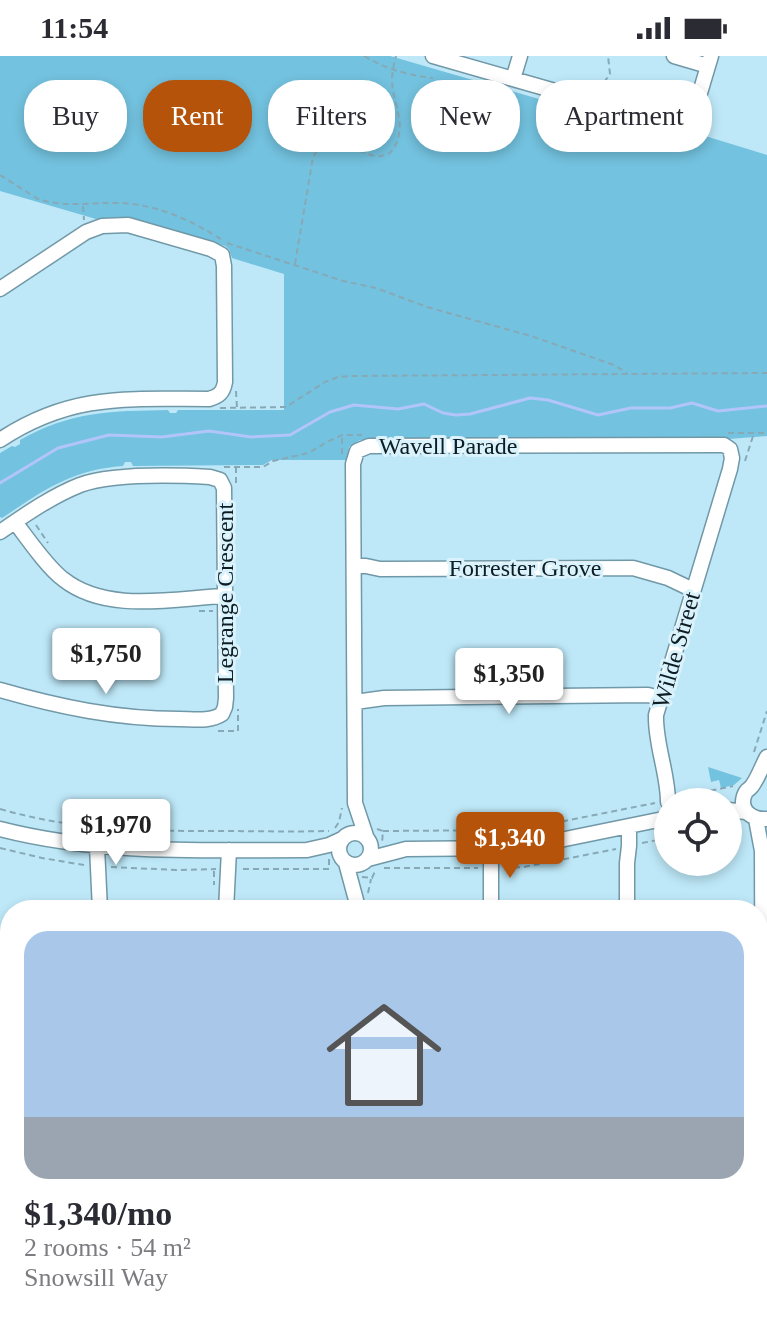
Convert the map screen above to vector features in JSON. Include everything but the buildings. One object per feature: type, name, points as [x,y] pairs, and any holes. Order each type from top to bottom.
[{"type":"street","points":[[433,56],[536,85]]},
{"type":"street","points":[[513,79],[520,56]]},
{"type":"street","points":[[674,56],[709,61]]},
{"type":"street","points":[[0,289],[86,232],[111,224],[136,227],[211,249],[219,253],[224,262],[225,382],[219,395],[209,399],[90,403],[49,414],[0,440]]},
{"type":"street","name":"Wavell Parade","points":[[344,838],[355,803],[354,459],[359,449],[369,446],[724,445],[730,449],[732,458],[717,513]]},
{"type":"street","name":"Legrange Crescent","points":[[0,532],[22,523],[51,499],[77,486],[112,478],[210,477],[222,483],[220,604],[226,703],[219,716],[196,719],[118,717],[58,706],[0,690]]},
{"type":"street","name":"Wilde Street","points":[[669,788],[656,724],[659,703],[717,513]]},
{"type":"street","points":[[22,523],[46,551],[54,572],[82,591],[97,597],[123,600],[190,600],[220,604]]},
{"type":"street","name":"Forrester Grove","points":[[354,570],[366,566],[380,569],[628,568],[694,586]]},
{"type":"street","points":[[355,698],[648,695],[659,703]]},
{"type":"street","points":[[761,754],[743,802],[753,818],[762,851],[762,900]]},
{"type":"street","name":"Wavell Parade","points":[[355,803],[367,838]]},
{"type":"street","points":[[0,829],[53,841],[145,850],[307,850],[329,845],[355,833],[406,849],[491,849],[521,848],[654,821]]},
{"type":"street","points":[[624,828],[627,900]]},
{"type":"street","points":[[762,851],[767,832]]},
{"type":"street","points":[[344,838],[339,852],[359,900]]},
{"type":"street","points":[[360,900],[372,849],[367,838]]},
{"type":"street","points":[[100,900],[96,866],[101,847]]},
{"type":"street","points":[[307,850],[354,866],[406,849]]},
{"type":"street","points":[[491,849],[491,900]]},
{"type":"street","points":[[225,850],[226,900]]},
{"type":"path","points":[[364,56],[393,70],[433,78]]},
{"type":"path","points":[[295,264],[313,157],[318,149],[325,146],[352,148],[382,156],[394,148],[401,124],[393,91],[396,56]]},
{"type":"path","points":[[606,80],[610,74],[608,56]]},
{"type":"path","points":[[0,175],[44,201],[82,205],[120,203],[157,209],[203,227],[227,242],[427,307],[531,336],[614,365],[628,374]]},
{"type":"path","points":[[208,408],[286,407],[325,382],[345,376],[767,373]]},
{"type":"path","points":[[743,468],[754,433]]},
{"type":"path","points":[[263,467],[273,461],[308,453],[342,435]]},
{"type":"path","points":[[224,495],[236,495],[236,467]]},
{"type":"path","points":[[22,523],[35,524],[46,551]]},
{"type":"path","points":[[761,754],[767,711]]},
{"type":"path","points":[[383,831],[519,830],[654,802]]},
{"type":"path","points":[[361,900],[372,878]]},
{"type":"shaded area","points":[[0,56],[390,56],[473,80],[411,80],[411,152],[520,152],[520,94],[536,98],[536,152],[712,152],[712,138],[767,155],[767,436],[729,439],[360,440],[349,447],[347,460],[272,460],[263,465],[133,466],[131,462],[125,462],[123,466],[88,472],[59,483],[2,518],[0,453],[57,423],[92,414],[128,411],[284,410],[284,274],[232,258],[225,246],[129,218],[96,219],[0,191]]},
{"type":"shaded area","points":[[708,767],[742,778],[734,785],[721,788],[719,780],[711,782]]},
{"type":"waterway","points":[[0,483],[58,448],[109,435],[162,437],[209,431],[251,437],[290,435],[330,412],[354,405],[398,409],[424,404],[456,415],[530,398],[548,400],[598,415],[631,408],[670,408],[692,403],[718,411],[767,406]]}]
